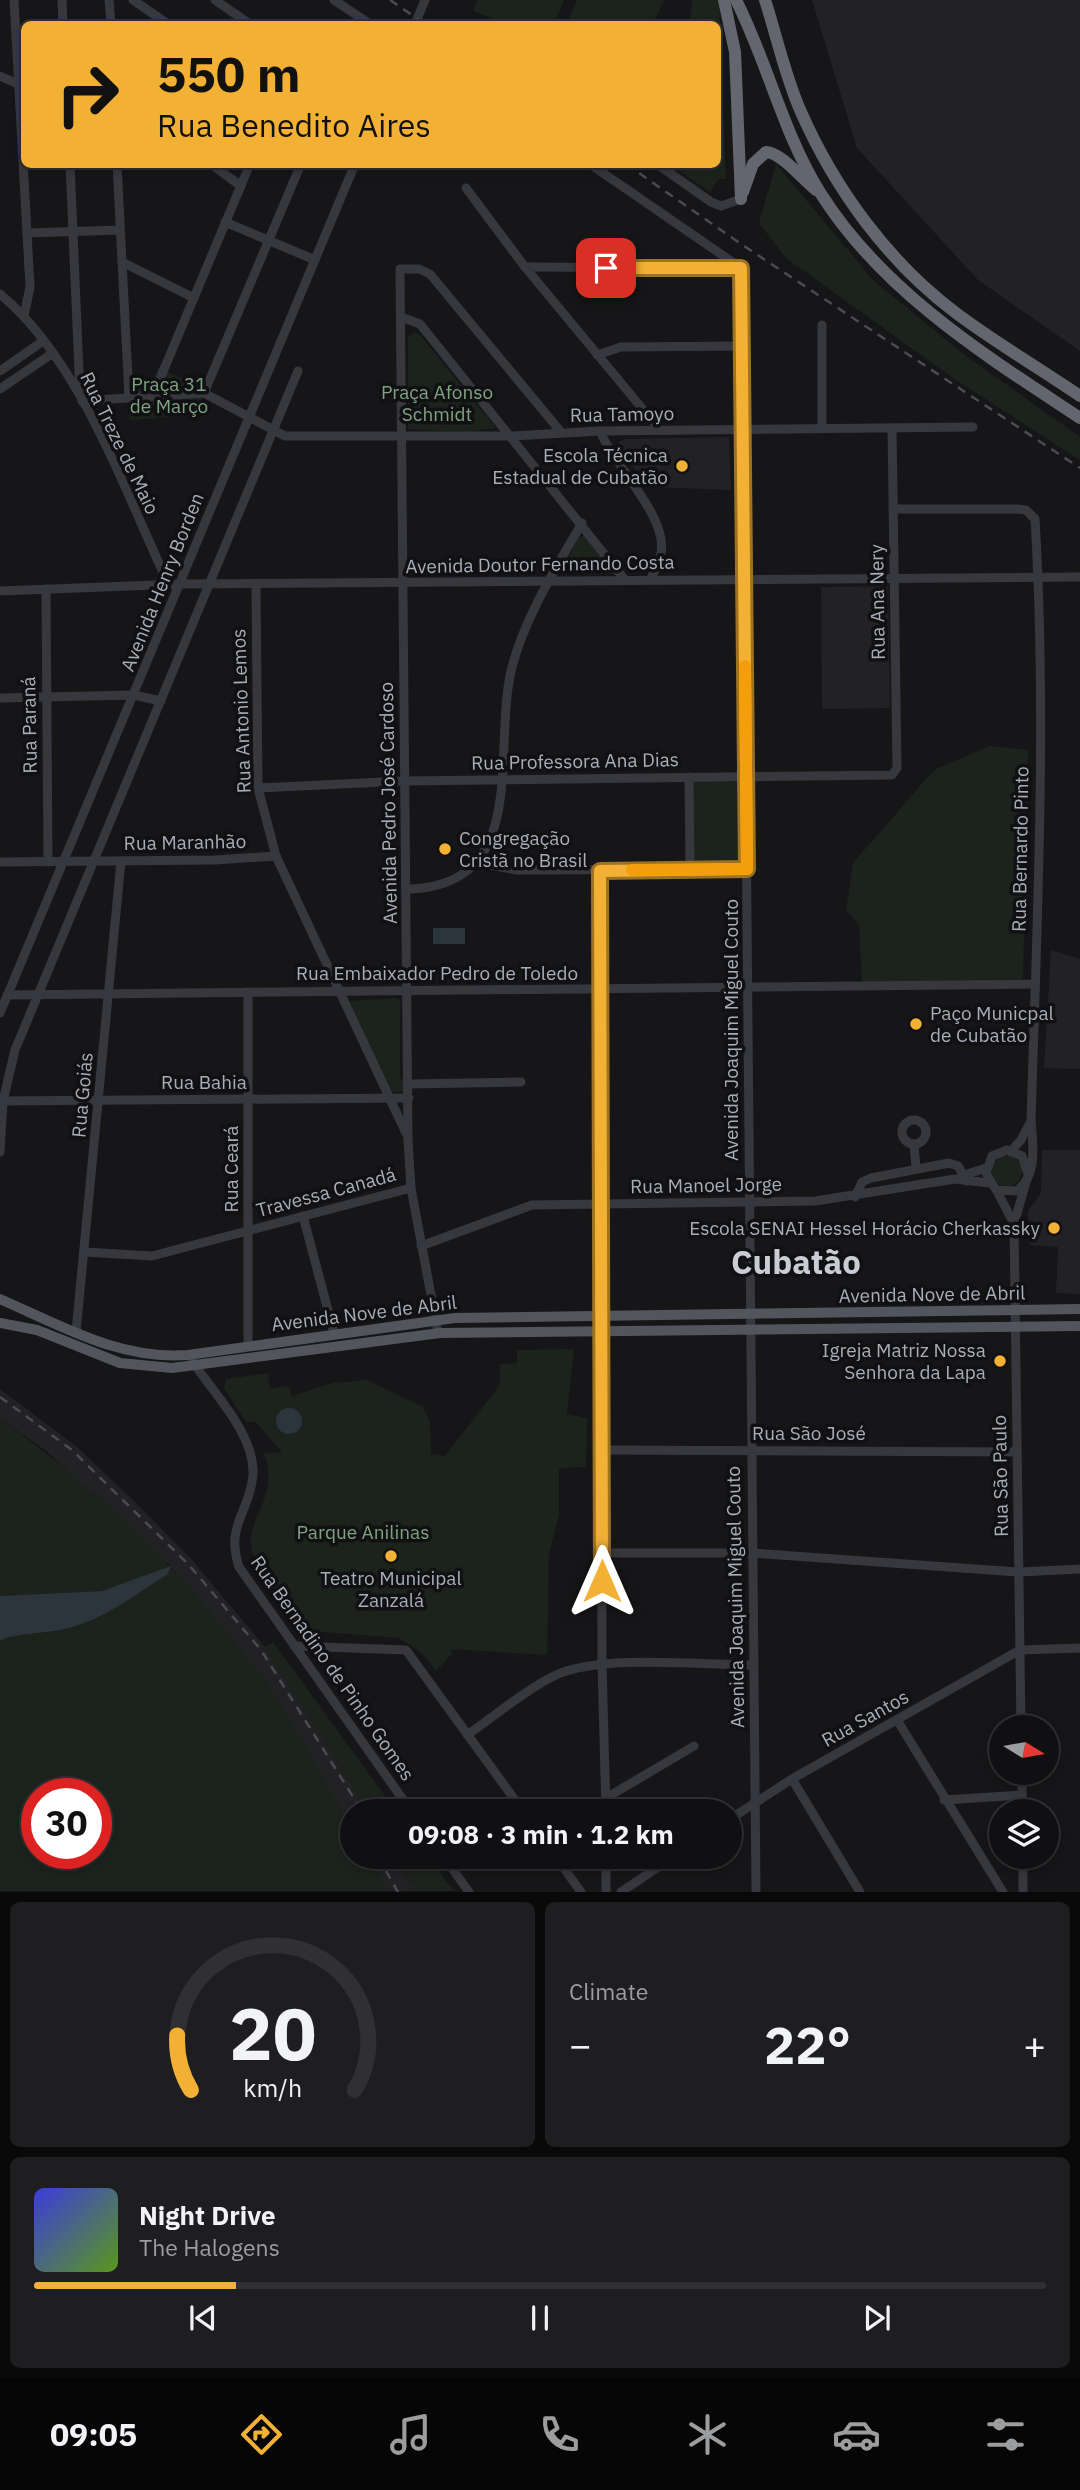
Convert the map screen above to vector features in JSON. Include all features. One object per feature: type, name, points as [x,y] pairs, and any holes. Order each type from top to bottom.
[{"type":"highway","points":[[724,0],[735,52],[741,199]]},
{"type":"highway","points":[[736,0],[751,31],[775,100],[820,192],[862,249],[962,340],[1080,418]]},
{"type":"highway","points":[[767,0],[800,111],[852,205],[881,242],[913,276],[955,312],[1080,396]]},
{"type":"highway","points":[[741,199],[753,164],[765,152],[779,156],[797,175],[820,192]]},
{"type":"main road","name":"Avenida Nove de Abril","points":[[0,1299],[107,1346],[142,1355],[188,1355],[434,1319],[1080,1309]]},
{"type":"main road","name":"Avenida Nove de Abril","points":[[0,1323],[37,1330],[120,1363],[156,1368],[196,1367],[440,1333],[1080,1326]]},
{"type":"street","points":[[14,0],[21,100]]},
{"type":"street","points":[[62,0],[64,21]]},
{"type":"street","points":[[109,0],[111,21]]},
{"type":"street","points":[[133,0],[164,21]]},
{"type":"street","points":[[215,0],[246,21]]},
{"type":"street","points":[[334,0],[366,21]]},
{"type":"street","points":[[416,21],[425,0]]},
{"type":"street","points":[[0,76],[18,84]]},
{"type":"street","points":[[24,168],[30,288],[24,316]]},
{"type":"street","points":[[70,168],[81,399],[204,393],[249,415],[274,431]]},
{"type":"street","points":[[117,168],[128,397]]},
{"type":"street","points":[[216,168],[241,186]]},
{"type":"street","points":[[157,395],[162,374],[248,168]]},
{"type":"street","points":[[204,393],[299,168]]},
{"type":"street","name":"Avenida Henry Borden","points":[[0,1013],[353,168]]},
{"type":"street","points":[[596,168],[741,268]]},
{"type":"street","points":[[663,168],[711,202],[722,206],[741,199]]},
{"type":"street","points":[[466,188],[525,267],[660,430]]},
{"type":"street","points":[[225,222],[315,260]]},
{"type":"street","points":[[27,233],[120,230]]},
{"type":"street","points":[[122,262],[194,298]]},
{"type":"street","points":[[525,267],[741,268]]},
{"type":"street","name":"Avenida Joaquim Miguel Couto","points":[[741,268],[756,1892]]},
{"type":"street","name":"Avenida Pedro José Cardoso","points":[[440,1333],[434,1319],[411,1188],[408,1141],[400,269],[419,269],[430,274],[561,432]]},
{"type":"street","name":"Rua Treze de Maio","points":[[0,294],[24,316],[53,353],[81,399],[169,585]]},
{"type":"street","points":[[401,317],[420,324],[513,436],[625,580]]},
{"type":"street","points":[[821,428],[822,325]]},
{"type":"street","points":[[0,371],[43,341]]},
{"type":"street","points":[[597,355],[621,347],[742,346]]},
{"type":"street","points":[[0,389],[53,353]]},
{"type":"street","points":[[0,1152],[2,1101],[15,1050],[298,371]]},
{"type":"street","name":"Rua Ana Nery","points":[[892,428],[897,768],[892,775]]},
{"type":"street","name":"Rua Tamoyo","points":[[274,431],[285,436],[513,436],[600,431],[972,428]]},
{"type":"street","points":[[600,431],[606,447],[639,489],[659,533],[662,552],[651,579]]},
{"type":"street","name":"Rua Bernardo Pinto","points":[[893,509],[1026,510],[1035,519],[1039,578],[1035,984],[1031,1121],[1033,1157],[1028,1177]]},
{"type":"street","points":[[407,889],[428,889],[442,884],[477,863],[496,830],[503,779],[507,689],[523,635],[582,523]]},
{"type":"street","name":"Avenida Doutor Fernando Costa","points":[[0,590],[181,584],[1080,577]]},
{"type":"street","name":"Rua Antonio Lemos","points":[[256,584],[258,788],[276,856],[408,1141]]},
{"type":"street","name":"Rua Paraná","points":[[46,589],[48,862]]},
{"type":"street","points":[[0,698],[134,695],[161,701]]},
{"type":"street","name":"Rua Professora Ana Dias","points":[[258,788],[404,781],[892,775]]},
{"type":"street","points":[[689,777],[690,870]]},
{"type":"street","name":"Rua Maranhão","points":[[0,862],[276,856]]},
{"type":"street","name":"Rua Goiás","points":[[76,1332],[121,861]]},
{"type":"street","points":[[477,863],[517,870],[747,869]]},
{"type":"street","points":[[600,871],[602,1664],[606,1797],[694,1746]]},
{"type":"street","name":"Rua Embaixador Pedro de Toledo","points":[[7,995],[1035,984]]},
{"type":"street","name":"Rua Ceará","points":[[248,992],[248,1346]]},
{"type":"street","points":[[409,1084],[521,1083]]},
{"type":"street","name":"Rua Bahia","points":[[2,1101],[409,1098]]},
{"type":"street","points":[[1011,1151],[1026,1161],[1028,1177],[1016,1192],[993,1187],[986,1168],[995,1154],[1011,1151],[1021,1140],[1031,1121]]},
{"type":"street","points":[[914,1144],[916,1168]]},
{"type":"street","points":[[855,1197],[862,1182],[916,1168],[954,1163],[962,1178]]},
{"type":"street","name":"Rua Manoel Jorge","points":[[421,1246],[532,1205],[815,1201],[855,1197],[962,1178],[986,1168]]},
{"type":"street","name":"Rua São Paulo","points":[[1021,1715],[1014,1224],[1028,1177]]},
{"type":"street","name":"Rua Manoel Jorge","points":[[962,1178],[993,1187]]},
{"type":"street","name":"Rua São Paulo","points":[[993,1187],[1014,1224]]},
{"type":"street","name":"Travessa Canadá","points":[[85,1252],[152,1256],[411,1188]]},
{"type":"street","points":[[303,1216],[334,1333]]},
{"type":"street","name":"Rua Bernadino de Pinho Gomes","points":[[188,1355],[233,1420],[251,1456],[251,1489],[233,1535],[233,1550],[239,1567],[402,1799]]},
{"type":"street","name":"Rua São José","points":[[601,1450],[1017,1452]]},
{"type":"street","points":[[602,1553],[752,1553],[1019,1572],[1080,1569]]},
{"type":"street","points":[[294,1646],[406,1650],[514,1799]]},
{"type":"street","points":[[1020,1650],[1080,1648]]},
{"type":"street","name":"Rua Santos","points":[[742,1811],[792,1779],[1020,1650]]},
{"type":"street","points":[[467,1735],[557,1675],[602,1664],[753,1665]]},
{"type":"street","points":[[897,1720],[1003,1892]]},
{"type":"street","points":[[792,1779],[860,1892]]},
{"type":"street","points":[[1022,1785],[1022,1799]]},
{"type":"street","points":[[944,1800],[1022,1795]]},
{"type":"street","points":[[453,1869],[469,1892]]},
{"type":"street","points":[[565,1869],[582,1892]]},
{"type":"street","points":[[606,1869],[606,1892]]},
{"type":"street","points":[[621,1892],[655,1869]]},
{"type":"street","points":[[1023,1869],[1023,1892]]},
{"type":"shaded area","points":[[812,0],[1080,0],[1080,351],[978,280],[857,148]]},
{"type":"shaded area","name":"Escola Técnica Estadual de Cubatão","points":[[729,437],[731,490],[649,487],[618,448],[619,442],[626,439]]},
{"type":"shaded area","points":[[888,586],[890,708],[822,709],[821,587]]},
{"type":"shaded area","points":[[433,928],[465,928],[465,944],[433,944]]},
{"type":"shaded area","points":[[1051,950],[1080,959],[1080,1069],[1044,1068]]},
{"type":"shaded area","name":"Escola SENAI Hessel Horácio Cherkassky","points":[[1042,1150],[1080,1150],[1080,1294],[1056,1293],[1058,1247],[1029,1245],[1028,1211],[1041,1193]]},
{"type":"shaded area","points":[[0,1389],[76,1446],[193,1561],[265,1647],[360,1799],[340,1799],[340,1808],[266,1682],[170,1566],[45,1450],[0,1419]]},
{"type":"shaded area","points":[[289,1408],[298,1412],[302,1421],[298,1430],[289,1434],[280,1430],[276,1421],[280,1412]]},
{"type":"shaded area","points":[[171,1566],[167,1575],[90,1621],[60,1630],[0,1640],[0,1596],[102,1591]]},
{"type":"shaded area","points":[[375,1869],[402,1869],[415,1891],[388,1891]]},
{"type":"green space","points":[[478,0],[564,0],[555,21],[498,21],[473,11]]},
{"type":"green space","points":[[577,0],[664,0],[654,21],[568,21]]},
{"type":"green space","points":[[692,0],[719,0],[720,21],[690,21]]},
{"type":"green space","points":[[721,51],[726,179],[718,179],[710,192],[674,168],[721,168]]},
{"type":"green space","points":[[776,164],[873,280],[962,353],[1080,437],[1080,460],[956,380],[786,258],[759,223]]},
{"type":"green space","name":"Praça Afonso Schmidt","points":[[414,332],[419,334],[496,428],[465,432],[408,429],[408,337]]},
{"type":"green space","name":"Praça 31 de Março","points":[[158,368],[200,386],[203,405],[169,417],[130,420],[128,409],[133,384],[151,385]]},
{"type":"green space","points":[[585,535],[615,571],[614,574],[562,573],[578,538]]},
{"type":"green space","points":[[990,746],[1028,750],[1023,979],[862,982],[859,925],[846,910],[853,863],[938,768]]},
{"type":"green space","points":[[692,782],[740,782],[742,865],[693,865]]},
{"type":"green space","points":[[400,1000],[400,1077],[404,1083],[404,1091],[396,1093],[388,1089],[348,1005],[350,1001]]},
{"type":"green space","points":[[1007,1156],[1018,1160],[1022,1171],[1018,1182],[1007,1186],[996,1182],[992,1171],[996,1160]]},
{"type":"green space","name":"Parque Anilinas","points":[[574,1349],[567,1414],[587,1418],[586,1467],[559,1468],[559,1515],[549,1553],[547,1655],[452,1649],[451,1655],[436,1671],[422,1653],[399,1638],[301,1630],[266,1582],[252,1552],[253,1528],[268,1483],[264,1454],[282,1452],[256,1422],[246,1422],[224,1388],[226,1379],[268,1373],[270,1389],[289,1386],[292,1396],[333,1383],[367,1380],[423,1407],[430,1422],[431,1454],[445,1456],[500,1385],[500,1364],[517,1363],[517,1350]]},
{"type":"green space","points":[[0,1419],[74,1476],[170,1567],[102,1591],[0,1596]]},
{"type":"green space","points":[[170,1567],[237,1644],[265,1681],[310,1754],[340,1808],[340,1869],[375,1869],[388,1891],[0,1891],[0,1640],[60,1630],[90,1621],[167,1575]]},
{"type":"green space","points":[[273,1642],[387,1799],[360,1799],[265,1647]]},
{"type":"green space","points":[[402,1869],[437,1869],[454,1891],[415,1891]]},
{"type":"railway","points":[[390,0],[421,21]]},
{"type":"railway","points":[[632,168],[741,244],[1080,468]]},
{"type":"railway","points":[[0,1397],[72,1450],[189,1565],[261,1650],[354,1799]]},
{"type":"railway","points":[[385,1869],[398,1892]]},
{"type":"slow traffic","points":[[632,870],[747,869],[745,666]]},
{"type":"place","name":"Escola Técnica Estadual de Cubatão","points":[[682,466]]},
{"type":"place","name":"Congregação Cristã no Brasil","points":[[445,849]]},
{"type":"place","name":"Paço Municpal de Cubatão","points":[[916,1024]]},
{"type":"place","name":"Escola SENAI Hessel Horácio Cherkassky","points":[[1054,1228]]},
{"type":"place","name":"Igreja Matriz Nossa Senhora da Lapa","points":[[1000,1361]]},
{"type":"place","name":"Teatro Municipal Zanzalá","points":[[391,1556]]},
{"type":"district","name":"Cubatão","points":[[796,1261]]},
{"type":"route","points":[[602,1581],[600,871],[747,869],[741,268],[606,268]]}]
